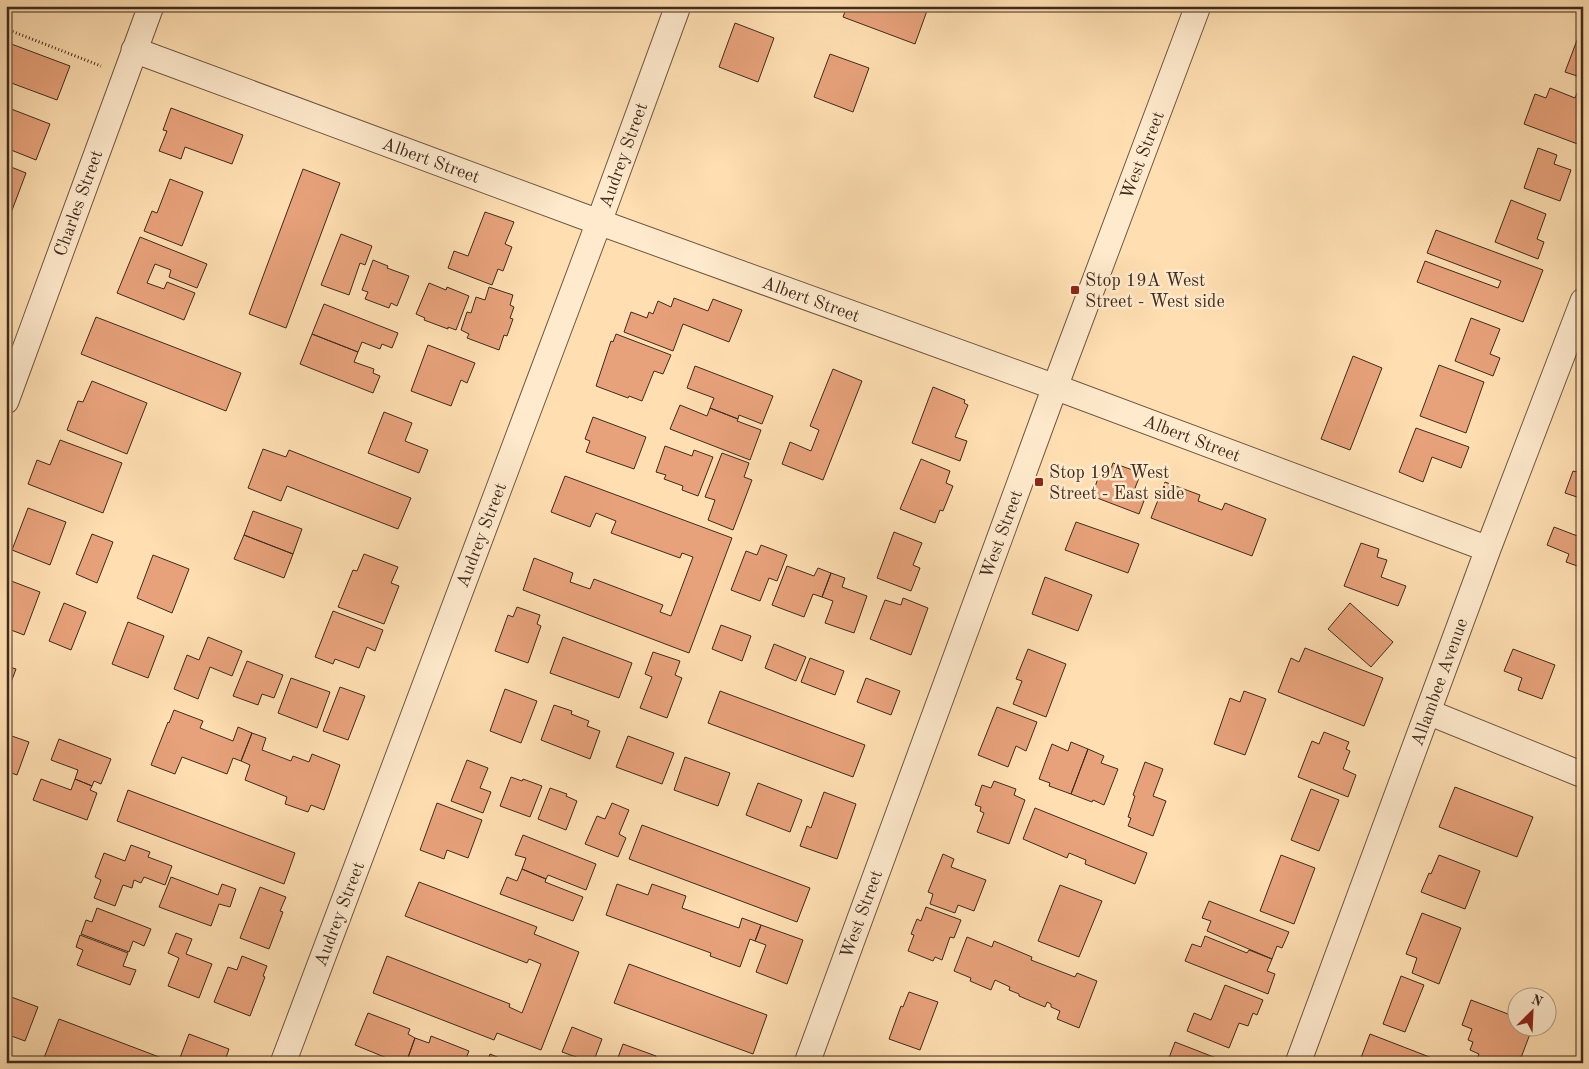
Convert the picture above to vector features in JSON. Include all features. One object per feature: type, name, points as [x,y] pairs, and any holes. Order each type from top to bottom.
[{"type":"street","name":"Charles Street","points":[[6,401],[150,6]]},
{"type":"street","name":"Audrey Street","points":[[283,1063],[599,222],[678,6]]},
{"type":"street","name":"West Street","points":[[806,1063],[1055,387],[1198,6]]},
{"type":"street","name":"Albert Street","points":[[134,50],[599,222],[1055,387],[1488,549]]},
{"type":"street","name":"Allambee Avenue","points":[[1298,1063],[1488,549],[1583,301]]},
{"type":"street","points":[[1428,712],[1583,775]]},
{"type":"path","points":[[6,29],[125,75]]},
{"type":"building","points":[[847,6],[923,6],[928,8],[915,44],[843,17]]},
{"type":"building","points":[[735,23],[774,38],[758,82],[719,67]]},
{"type":"building","points":[[1583,27],[1583,78],[1565,72]]},
{"type":"building","points":[[6,42],[70,66],[57,100],[6,81]]},
{"type":"building","points":[[830,54],[869,68],[853,112],[814,97]]},
{"type":"building","points":[[1580,86],[1583,87],[1583,146],[1524,124],[1535,94],[1546,98],[1550,88],[1575,98]]},
{"type":"building","points":[[6,107],[50,124],[36,160],[6,148]]},
{"type":"building","points":[[171,108],[243,135],[232,164],[185,147],[181,159],[159,151],[167,131],[163,130]]},
{"type":"building","points":[[1538,148],[1557,155],[1554,164],[1571,170],[1560,201],[1524,188]]},
{"type":"building","points":[[6,165],[26,173],[8,221],[6,220]]},
{"type":"building","points":[[303,169],[340,183],[286,328],[249,314]]},
{"type":"building","points":[[170,179],[203,192],[182,246],[144,231],[152,211],[157,213]]},
{"type":"building","points":[[1511,200],[1546,214],[1537,239],[1544,242],[1538,259],[1495,242]]},
{"type":"building","points":[[485,212],[514,222],[505,244],[512,247],[503,271],[498,269],[492,285],[448,268],[454,251],[468,256]]},
{"type":"building","points":[[1436,230],[1543,270],[1523,322],[1417,282],[1425,261],[1498,288],[1501,281],[1427,253]]},
{"type":"building","points":[[341,234],[372,246],[365,265],[360,263],[349,295],[321,285]]},
{"type":"building","points":[[140,237],[207,264],[197,288],[169,277],[171,270],[155,264],[147,283],[164,289],[167,282],[195,293],[184,320],[117,293]]},
{"type":"building","points":[[373,260],[388,266],[387,268],[409,276],[397,306],[391,303],[389,308],[365,299],[368,292],[362,290]]},
{"type":"building","points":[[429,283],[446,290],[447,287],[469,296],[456,330],[424,320],[425,318],[416,314]]},
{"type":"building","points":[[489,287],[513,295],[510,305],[514,307],[510,318],[513,319],[507,336],[504,335],[499,350],[467,338],[469,334],[461,330],[467,312],[471,313],[476,297],[485,300]]},
{"type":"building","points":[[674,298],[708,311],[713,299],[742,310],[729,342],[683,324],[673,351],[624,332],[631,312],[647,318],[649,312],[653,314],[658,301],[671,307]]},
{"type":"building","points":[[324,304],[398,333],[392,348],[382,344],[380,349],[362,342],[358,352],[312,334]]},
{"type":"building","points":[[96,317],[241,373],[226,411],[81,354]]},
{"type":"building","points":[[1471,318],[1500,329],[1490,354],[1500,358],[1493,376],[1455,361]]},
{"type":"building","points":[[312,334],[358,352],[354,362],[374,369],[373,373],[380,376],[373,393],[300,364]]},
{"type":"building","points":[[616,334],[671,355],[663,374],[654,371],[642,401],[596,386],[611,341],[613,342]]},
{"type":"building","points":[[428,345],[475,363],[467,383],[461,380],[451,406],[411,391]]},
{"type":"building","points":[[1353,356],[1382,368],[1350,450],[1321,439]]},
{"type":"building","points":[[1439,365],[1484,382],[1466,433],[1420,416]]},
{"type":"building","points":[[695,366],[773,396],[762,424],[739,415],[738,419],[710,408],[714,398],[687,388]]},
{"type":"building","points":[[833,369],[862,381],[823,480],[782,464],[790,442],[811,451],[819,430],[810,426]]},
{"type":"building","points":[[92,381],[147,403],[127,454],[67,430],[78,401],[83,402]]},
{"type":"building","points":[[933,387],[965,400],[964,403],[968,405],[955,437],[967,441],[960,461],[912,443]]},
{"type":"building","points":[[680,405],[707,416],[710,408],[761,430],[750,460],[670,429]]},
{"type":"building","points":[[384,412],[412,423],[405,441],[428,450],[419,473],[368,453]]},
{"type":"building","points":[[593,417],[646,437],[634,469],[586,452],[590,441],[585,439]]},
{"type":"building","points":[[1416,428],[1469,447],[1461,468],[1432,457],[1423,482],[1399,472]]},
{"type":"building","points":[[60,440],[122,463],[103,513],[28,484],[37,460],[50,465]]},
{"type":"building","points":[[665,446],[692,456],[694,450],[713,457],[698,496],[682,490],[683,486],[664,479],[666,475],[656,472]]},
{"type":"building","points":[[263,449],[286,457],[289,450],[411,498],[398,529],[287,486],[281,501],[248,488]]},
{"type":"building","points":[[722,453],[749,463],[744,477],[752,480],[733,530],[708,520],[715,500],[705,497]]},
{"type":"building","points":[[921,459],[950,471],[946,483],[953,486],[943,511],[940,510],[935,523],[900,509]]},
{"type":"building","points":[[1113,463],[1141,473],[1135,488],[1147,493],[1139,514],[1092,496],[1099,475],[1108,478]]},
{"type":"building","points":[[1581,463],[1583,464],[1583,499],[1565,493],[1573,471],[1577,472]]},
{"type":"building","points":[[565,476],[732,538],[689,653],[523,590],[534,558],[573,573],[570,582],[590,589],[594,579],[663,605],[660,612],[671,616],[693,557],[682,553],[680,558],[611,533],[616,521],[596,513],[590,527],[551,512]]},
{"type":"building","points":[[1165,482],[1200,495],[1198,501],[1222,510],[1225,503],[1266,519],[1252,556],[1151,518]]},
{"type":"building","points":[[28,508],[66,522],[50,565],[12,550]]},
{"type":"building","points":[[253,511],[302,529],[293,554],[244,535]]},
{"type":"building","points":[[1076,522],[1139,544],[1128,573],[1065,550]]},
{"type":"building","points":[[1554,527],[1580,537],[1583,529],[1583,568],[1566,562],[1569,554],[1547,545]]},
{"type":"building","points":[[894,532],[922,543],[913,565],[920,568],[911,591],[877,578]]},
{"type":"building","points":[[92,534],[113,542],[97,583],[76,574]]},
{"type":"building","points":[[244,535],[293,554],[284,578],[234,559]]},
{"type":"building","points":[[1361,543],[1379,549],[1377,557],[1387,560],[1381,577],[1406,586],[1398,606],[1344,586]]},
{"type":"building","points":[[761,545],[787,555],[777,581],[769,578],[760,601],[731,590],[746,551],[757,555]]},
{"type":"building","points":[[364,554],[398,567],[391,583],[399,586],[384,624],[338,607],[353,570],[357,571]]},
{"type":"building","points":[[153,555],[189,569],[172,613],[137,598]]},
{"type":"building","points":[[787,566],[814,576],[818,568],[831,573],[822,597],[813,594],[804,617],[772,605]]},
{"type":"building","points":[[831,573],[845,578],[842,587],[867,596],[854,633],[825,623],[833,601],[822,597]]},
{"type":"building","points":[[1045,577],[1092,595],[1078,631],[1032,614]]},
{"type":"building","points":[[6,579],[40,592],[24,635],[6,628]]},
{"type":"building","points":[[903,598],[928,608],[911,655],[870,639],[885,600],[901,605]]},
{"type":"building","points":[[64,603],[86,612],[71,650],[49,641]]},
{"type":"building","points":[[1350,603],[1393,642],[1371,667],[1328,629]]},
{"type":"building","points":[[517,607],[540,615],[537,624],[541,626],[528,663],[495,651],[508,615],[513,617]]},
{"type":"building","points":[[333,611],[383,630],[375,651],[367,647],[359,668],[335,659],[333,664],[315,657]]},
{"type":"building","points":[[128,622],[164,636],[148,678],[112,664]]},
{"type":"building","points":[[721,625],[751,636],[742,661],[712,649]]},
{"type":"building","points":[[208,637],[242,651],[232,676],[210,667],[198,699],[174,689],[187,655],[199,660]]},
{"type":"building","points":[[563,637],[632,663],[619,698],[550,673]]},
{"type":"building","points":[[774,644],[806,657],[796,681],[765,668]]},
{"type":"building","points":[[1305,648],[1383,678],[1364,726],[1278,692],[1291,658],[1299,662]]},
{"type":"building","points":[[1028,649],[1066,664],[1046,717],[1013,704],[1022,681],[1016,679]]},
{"type":"building","points":[[1513,649],[1555,665],[1542,699],[1518,690],[1522,678],[1504,671]]},
{"type":"building","points":[[653,652],[680,661],[675,675],[682,678],[667,718],[640,708],[652,677],[645,674]]},
{"type":"building","points":[[810,658],[844,671],[835,695],[801,682]]},
{"type":"building","points":[[247,661],[283,675],[274,698],[262,694],[258,705],[233,696]]},
{"type":"building","points":[[6,666],[16,669],[6,696]]},
{"type":"building","points":[[291,678],[330,692],[317,728],[278,713]]},
{"type":"building","points":[[866,678],[900,691],[891,715],[857,702]]},
{"type":"building","points":[[340,687],[365,696],[348,740],[323,731]]},
{"type":"building","points":[[505,689],[537,701],[521,743],[490,731]]},
{"type":"building","points":[[720,691],[865,745],[853,777],[708,723]]},
{"type":"building","points":[[1244,691],[1266,699],[1245,755],[1214,744],[1230,698],[1240,702]]},
{"type":"building","points":[[554,705],[572,711],[571,714],[589,721],[587,726],[600,731],[590,759],[541,740]]},
{"type":"building","points":[[997,707],[1037,722],[1026,751],[1016,746],[1008,767],[978,755]]},
{"type":"building","points":[[174,710],[203,721],[200,728],[233,741],[238,727],[252,733],[241,761],[233,758],[227,774],[182,757],[175,774],[151,765]]},
{"type":"building","points":[[1324,732],[1349,742],[1346,749],[1350,751],[1343,769],[1356,775],[1348,797],[1298,777],[1312,741],[1319,744]]},
{"type":"building","points":[[252,733],[266,738],[262,750],[291,761],[293,756],[309,762],[312,754],[340,765],[324,810],[311,805],[308,812],[285,804],[287,797],[245,780],[250,765],[241,761]]},
{"type":"building","points":[[6,734],[29,742],[17,775],[6,771]]},
{"type":"building","points":[[628,736],[674,753],[662,784],[616,767]]},
{"type":"building","points":[[59,739],[111,759],[101,784],[94,781],[92,786],[75,779],[78,770],[51,760]]},
{"type":"building","points":[[1071,742],[1088,749],[1071,794],[1049,786],[1050,783],[1039,779],[1052,744],[1068,751]]},
{"type":"building","points":[[1088,749],[1104,756],[1101,763],[1118,769],[1104,805],[1071,794]]},
{"type":"building","points":[[685,757],[730,773],[718,806],[674,790]]},
{"type":"building","points":[[467,760],[488,768],[480,788],[491,792],[483,813],[451,801]]},
{"type":"building","points":[[1145,762],[1163,769],[1153,796],[1166,801],[1153,836],[1128,826],[1131,818],[1128,817],[1135,796],[1133,795]]},
{"type":"building","points":[[511,777],[542,786],[530,817],[500,806]]},
{"type":"building","points":[[41,779],[71,790],[75,779],[92,786],[90,790],[97,793],[87,820],[33,800]]},
{"type":"building","points":[[994,781],[1016,789],[1014,795],[1025,800],[1009,844],[977,832],[984,813],[980,811],[981,807],[975,805],[982,785],[991,788]]},
{"type":"building","points":[[758,783],[802,800],[790,832],[746,815]]},
{"type":"building","points":[[1455,787],[1533,817],[1517,857],[1439,827]]},
{"type":"building","points":[[550,788],[567,794],[566,796],[577,801],[566,830],[538,819]]},
{"type":"building","points":[[1311,789],[1339,800],[1319,851],[1291,840]]},
{"type":"building","points":[[128,790],[295,853],[284,884],[117,821]]},
{"type":"building","points":[[824,792],[856,804],[837,859],[800,846],[807,826],[811,828]]},
{"type":"building","points":[[437,803],[482,820],[468,858],[447,850],[444,859],[420,850]]},
{"type":"building","points":[[612,803],[629,810],[619,834],[626,838],[618,857],[585,844],[597,816],[605,819]]},
{"type":"building","points":[[1035,808],[1147,853],[1135,884],[1085,864],[1086,860],[1069,853],[1067,858],[1023,839]]},
{"type":"building","points":[[642,825],[810,888],[797,922],[629,859]]},
{"type":"building","points":[[523,835],[596,864],[586,890],[548,875],[546,879],[522,869],[526,858],[515,855]]},
{"type":"building","points":[[131,845],[150,852],[148,857],[172,866],[165,885],[144,877],[141,883],[134,880],[132,888],[123,885],[115,906],[94,898],[101,880],[95,877],[104,853],[125,861]]},
{"type":"building","points":[[943,854],[954,859],[951,867],[986,880],[974,911],[958,905],[955,913],[930,904],[933,894],[928,892]]},
{"type":"building","points":[[1281,855],[1315,868],[1294,924],[1260,911]]},
{"type":"building","points":[[1439,855],[1480,871],[1465,909],[1421,892]]},
{"type":"building","points":[[522,869],[546,879],[545,882],[583,897],[573,921],[500,894],[507,877],[517,881]]},
{"type":"building","points":[[171,877],[218,895],[222,884],[236,889],[230,907],[219,904],[211,926],[159,907]]},
{"type":"building","points":[[419,882],[537,927],[534,934],[579,952],[541,1050],[497,1033],[494,1040],[373,993],[387,956],[510,1004],[509,1007],[522,1013],[541,964],[529,959],[527,963],[405,916]]},
{"type":"building","points":[[617,884],[648,895],[652,884],[686,896],[682,908],[739,928],[742,918],[761,925],[755,941],[750,939],[740,967],[710,956],[711,953],[606,915]]},
{"type":"building","points":[[1060,885],[1102,901],[1079,957],[1038,941]]},
{"type":"building","points":[[260,887],[286,897],[280,911],[283,912],[269,949],[240,938]]},
{"type":"building","points":[[1209,901],[1289,932],[1282,948],[1277,946],[1272,959],[1207,931],[1211,921],[1202,918]]},
{"type":"building","points":[[926,907],[961,920],[954,938],[950,937],[942,960],[935,957],[933,961],[908,951],[914,935],[911,934],[917,919],[921,921]]},
{"type":"building","points":[[97,908],[151,929],[144,946],[133,941],[129,952],[81,934],[86,920],[92,922]]},
{"type":"building","points":[[1422,913],[1461,928],[1439,984],[1412,973],[1417,958],[1406,954]]},
{"type":"building","points":[[761,925],[803,940],[787,984],[756,972],[766,945],[755,941]]},
{"type":"building","points":[[176,933],[192,939],[186,954],[212,964],[199,998],[168,986],[179,958],[168,953]]},
{"type":"building","points":[[80,935],[128,953],[123,966],[136,970],[130,985],[77,965],[83,950],[76,947]]},
{"type":"building","points":[[1205,936],[1247,953],[1249,950],[1272,959],[1267,971],[1275,974],[1268,994],[1185,961],[1192,944],[1201,947]]},
{"type":"building","points":[[967,937],[992,947],[994,941],[1032,957],[1031,960],[1075,977],[1077,973],[1097,981],[1079,1028],[1057,1019],[1060,1011],[1051,1007],[1051,1004],[1047,1002],[1045,1007],[1019,996],[1019,994],[1009,990],[1010,987],[995,980],[991,990],[970,981],[971,978],[954,971]]},
{"type":"building","points":[[242,956],[267,966],[263,976],[265,977],[250,1016],[214,1002],[228,967],[237,970]]},
{"type":"building","points":[[629,964],[767,1015],[753,1054],[614,1003]]},
{"type":"building","points":[[1401,976],[1424,985],[1405,1032],[1383,1024]]},
{"type":"building","points":[[1225,985],[1263,1000],[1257,1015],[1253,1013],[1248,1026],[1239,1023],[1229,1048],[1187,1031],[1194,1013],[1211,1020]]},
{"type":"building","points":[[909,992],[938,1002],[920,1050],[889,1039],[901,1006],[903,1007]]},
{"type":"building","points":[[6,995],[38,1007],[25,1041],[6,1034]]},
{"type":"building","points":[[1471,1000],[1506,1013],[1506,1036],[1529,1036],[1519,1063],[1475,1063],[1479,1054],[1470,1050],[1473,1042],[1468,1040],[1472,1029],[1462,1025]]},
{"type":"building","points":[[368,1013],[410,1029],[408,1034],[415,1038],[406,1063],[399,1063],[355,1045]]},
{"type":"building","points":[[59,1019],[175,1063],[57,1063],[44,1058]]},
{"type":"building","points":[[572,1027],[602,1039],[593,1063],[562,1052]]},
{"type":"building","points":[[189,1034],[229,1049],[224,1063],[178,1063]]},
{"type":"building","points":[[1370,1034],[1445,1063],[1359,1063]]},
{"type":"building","points":[[431,1036],[469,1051],[464,1063],[406,1063],[415,1038],[429,1043]]},
{"type":"building","points":[[1175,1042],[1229,1063],[1167,1063]]},
{"type":"building","points":[[623,1044],[656,1056],[654,1063],[616,1063]]},
{"type":"building","points":[[490,1054],[512,1063],[487,1063]]},
{"type":"place","name":"Stop 19A West Street - West side","points":[[1075,290]]},
{"type":"place","name":"Stop 19A West Street - East side","points":[[1039,482]]}]
